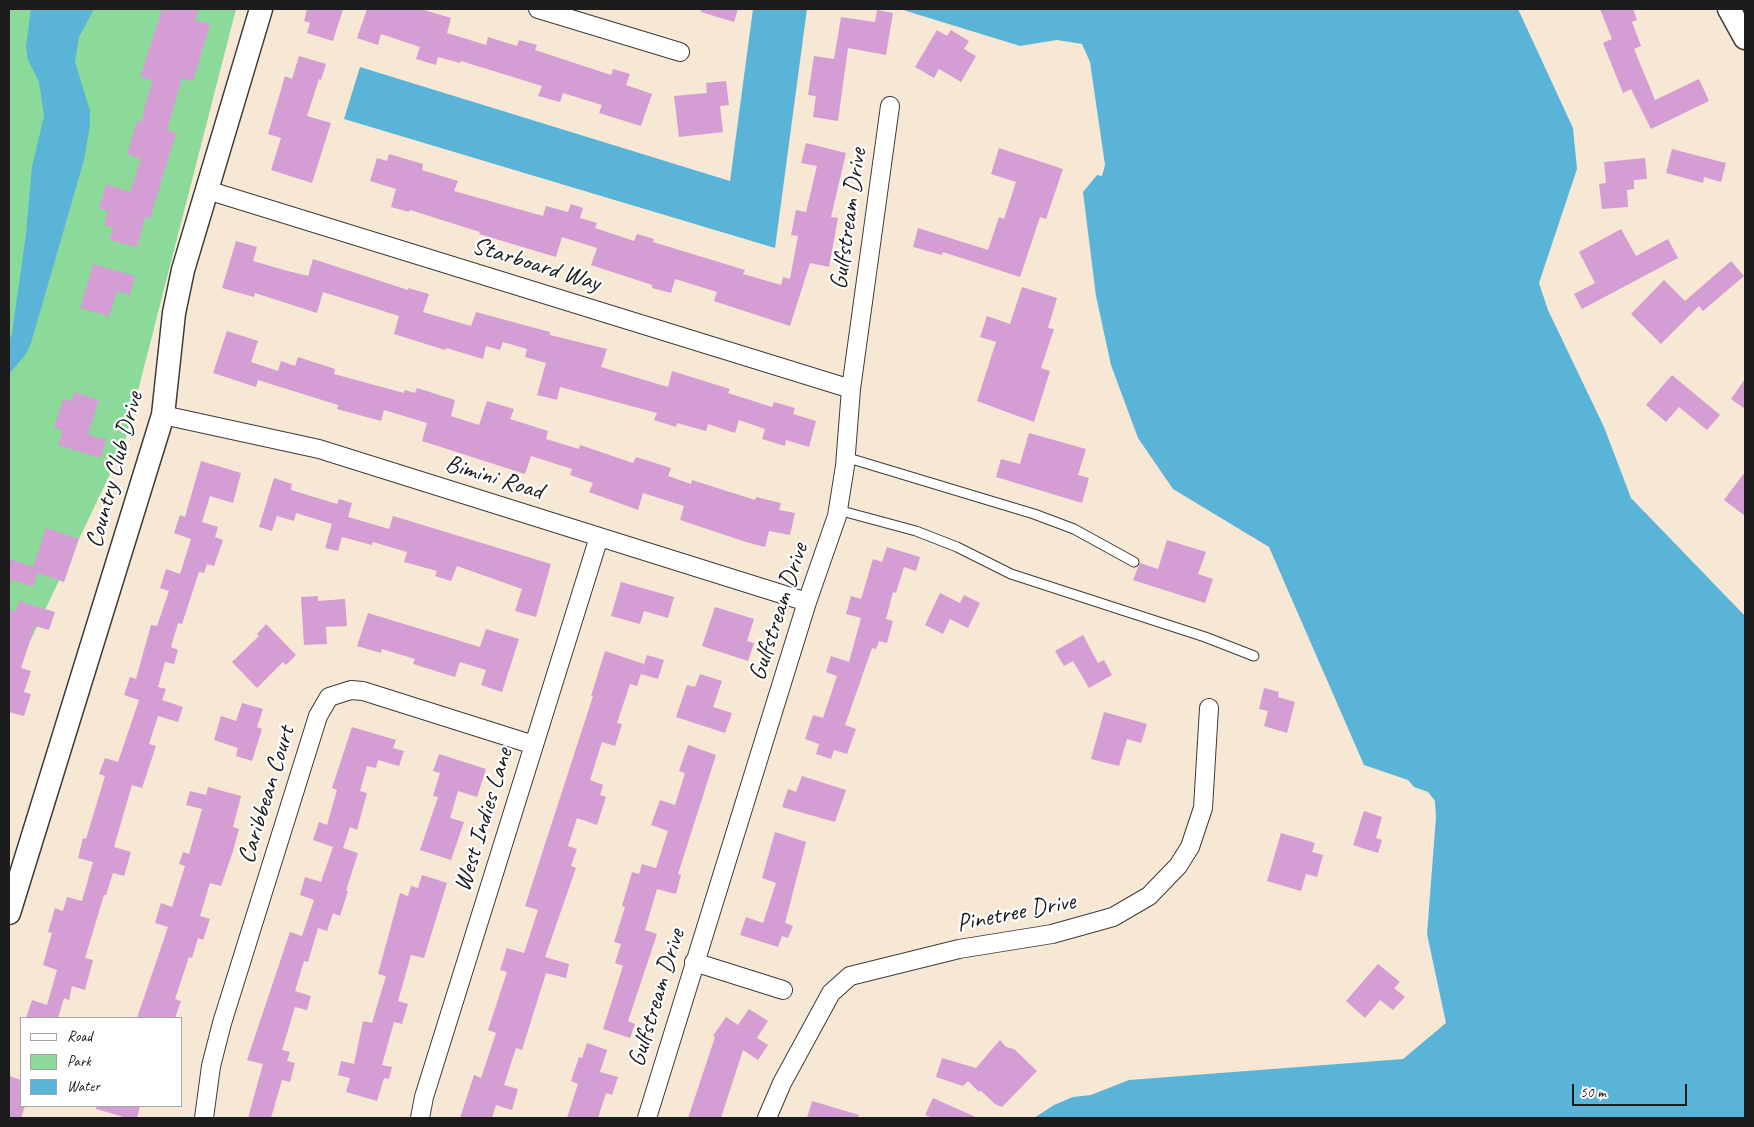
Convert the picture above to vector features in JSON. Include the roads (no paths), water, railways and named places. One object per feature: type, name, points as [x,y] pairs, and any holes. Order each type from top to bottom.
[{"type":"street","name":"Country Club Drive","points":[[9,913],[163,415],[174,313],[183,270],[262,9]]},
{"type":"street","points":[[538,9],[680,52]]},
{"type":"street","points":[[1729,9],[1745,38]]},
{"type":"street","name":"Gulfstream Drive","points":[[647,1118],[807,602],[838,510],[851,388],[890,106]]},
{"type":"street","name":"Starboard Way","points":[[207,190],[851,388]]},
{"type":"street","name":"Bimini Road","points":[[163,415],[319,449],[807,602]]},
{"type":"street","name":"West Indies Lane","points":[[420,1118],[424,1097],[599,537]]},
{"type":"street","name":"Caribbean Court","points":[[204,1118],[211,1066],[222,1024],[318,716],[329,696],[351,690],[363,691],[534,745]]},
{"type":"street","name":"Pinetree Drive","points":[[768,1118],[782,1083],[831,993],[850,976],[959,949],[1052,934],[1114,917],[1149,896],[1178,866],[1190,846],[1203,808],[1209,708]]},
{"type":"street","points":[[694,962],[783,990]]},
{"type":"lane","points":[[845,457],[1034,514],[1074,529],[1134,562]]},
{"type":"lane","points":[[838,510],[916,531],[957,547],[1011,574],[1205,637],[1254,656]]},
{"type":"water","points":[[31,9],[94,9],[79,37],[75,62],[90,111],[90,126],[84,160],[31,343],[26,354],[9,374],[9,342],[12,333],[26,234],[32,167],[44,116],[39,82],[28,60],[26,47]]},
{"type":"water","points":[[753,9],[807,9],[775,248],[344,119],[360,67],[730,181]]},
{"type":"water","points":[[900,9],[1518,9],[1573,128],[1577,169],[1539,283],[1548,310],[1604,427],[1631,498],[1745,616],[1745,1118],[1034,1118],[1054,1105],[1073,1097],[1091,1095],[1129,1080],[1403,1059],[1446,1023],[1427,934],[1436,817],[1435,801],[1428,792],[1414,787],[1408,780],[1364,765],[1269,547],[1173,489],[1138,438],[1111,365],[1096,296],[1083,192],[1097,175],[1102,176],[1105,165],[1090,62],[1082,44],[1057,40],[1020,46]]}]
